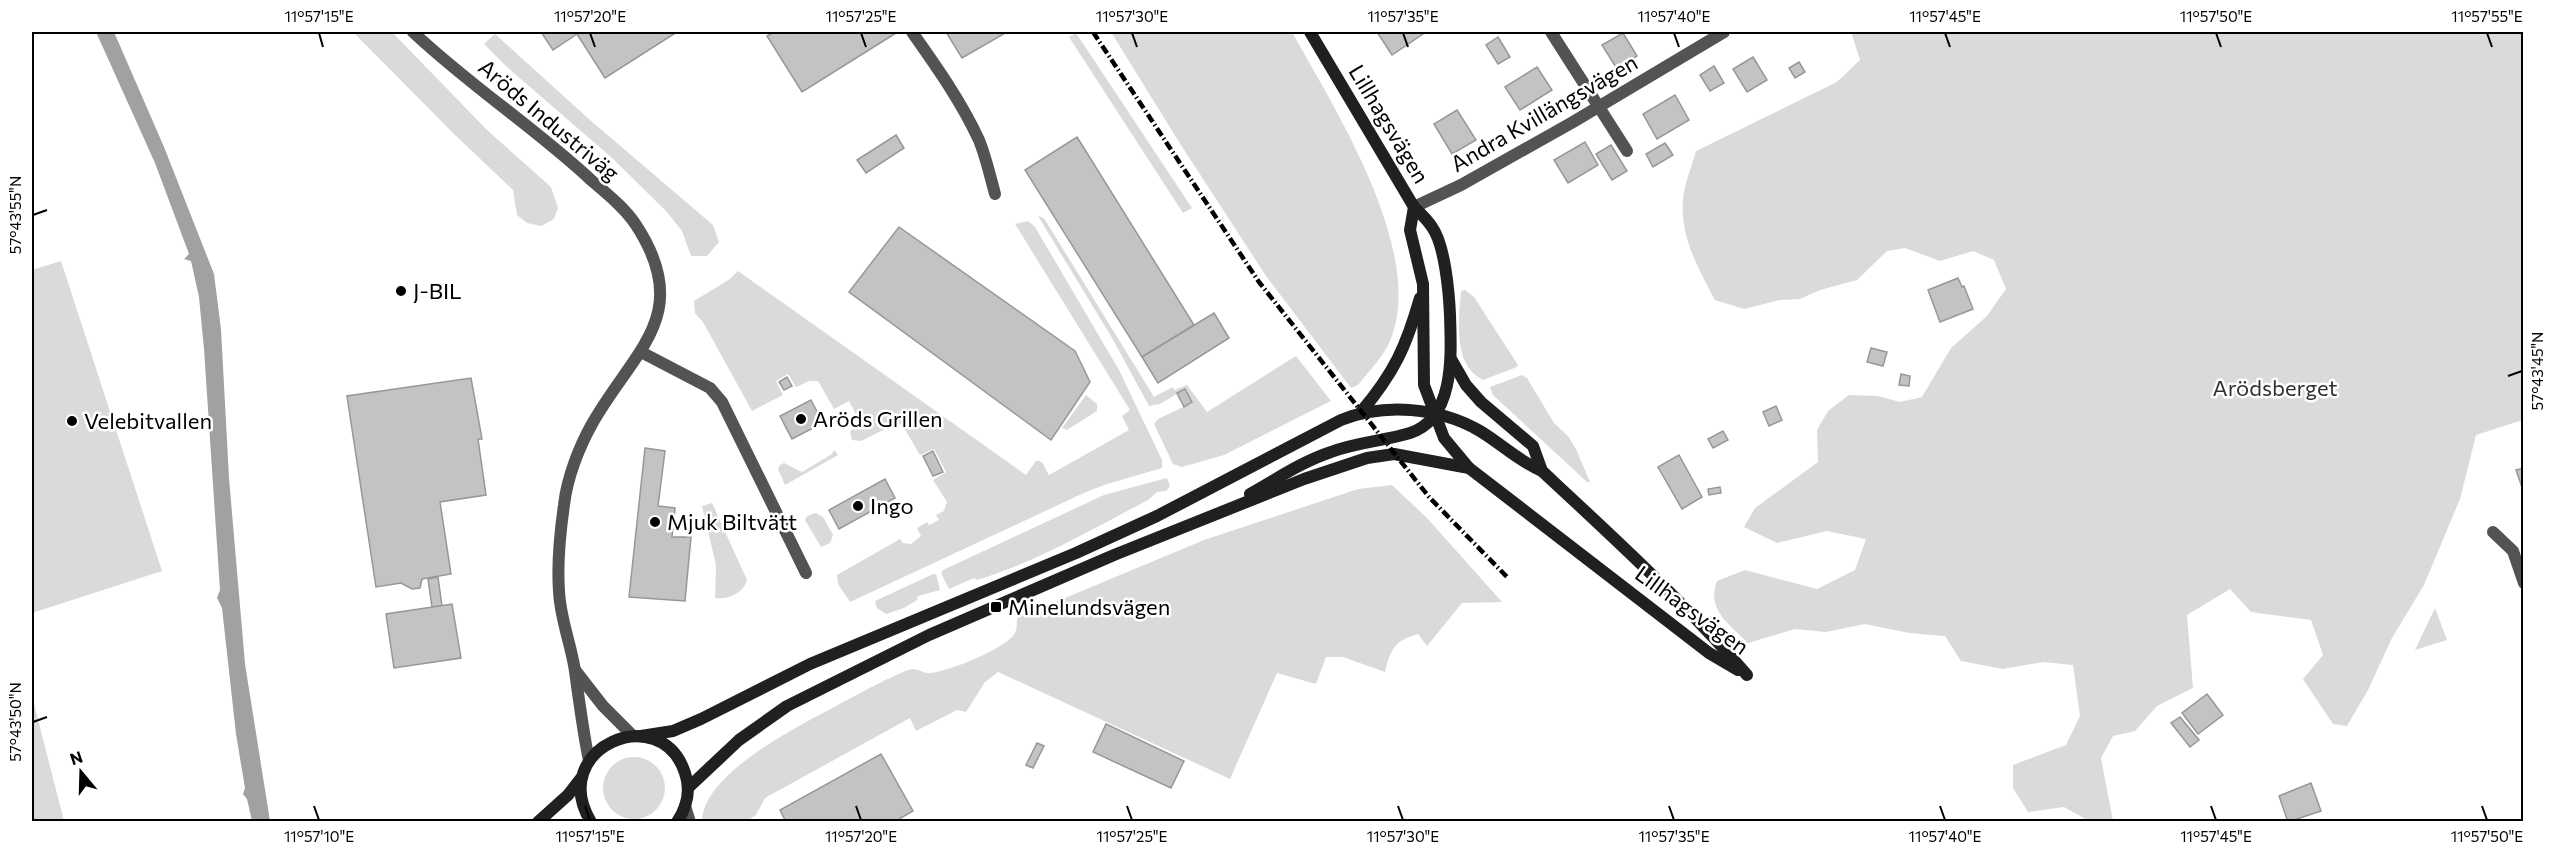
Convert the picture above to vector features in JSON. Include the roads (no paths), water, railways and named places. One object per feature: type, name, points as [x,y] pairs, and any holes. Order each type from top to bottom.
[{"type":"main road","name":"Lillhagsvägen","points":[[1193,524],[1283,476],[1294,467],[1358,443],[1410,433],[1420,428],[1434,414],[1448,386],[1451,359],[1449,285],[1434,228],[1414,207],[1310,32]]},
{"type":"main road","name":"Lillhagsvägen","points":[[1361,412],[1397,410],[1434,414],[1460,421],[1480,431],[1520,461],[1542,471],[1681,603],[1747,675],[1709,653],[1468,468],[1444,438],[1434,414],[1424,385],[1423,284],[1410,230],[1414,207]]},
{"type":"main road","name":"Lillhagsvägen","points":[[1361,412],[1377,394],[1398,362],[1409,335],[1423,284]]},
{"type":"main road","name":"Lillhagsvägen","points":[[1451,359],[1466,385],[1481,402],[1533,446],[1542,471]]},
{"type":"main road","points":[[538,822],[568,795],[582,776],[589,761],[608,743],[673,731],[701,719],[810,664],[993,589],[1157,516],[1300,440],[1361,412]]},
{"type":"main road","name":"Lillhagsvägen","points":[[1193,524],[1367,458],[1394,454],[1468,468]]},
{"type":"main road","points":[[688,788],[739,740],[787,706],[929,635],[1114,555],[1193,524]]},
{"type":"main road","points":[[637,736],[659,742],[674,753],[684,770],[688,788],[685,807],[677,822]]},
{"type":"main road","points":[[582,776],[581,795],[591,822]]},
{"type":"street","name":"Aröds Industriväg","points":[[413,32],[442,59],[551,144],[635,222],[648,246],[656,268],[660,305],[654,326],[641,352],[592,424],[572,470],[564,502],[559,591],[589,761]]},
{"type":"street","points":[[912,32],[969,120],[980,142],[995,194]]},
{"type":"street","points":[[1551,32],[1627,151]]},
{"type":"street","name":"Andra Kvillängsvägen","points":[[1414,207],[1461,186],[1724,32]]},
{"type":"street","points":[[641,352],[710,388],[722,402],[806,573]]},
{"type":"street","points":[[2493,532],[2513,551],[2523,583]]},
{"type":"street","name":"Aröds Industriväg","points":[[574,669],[603,706],[637,736]]},
{"type":"street","points":[[685,807],[690,822]]},
{"type":"railway","points":[[1093,32],[1259,282],[1429,497],[1508,578]]},
{"type":"place","name":"J-BIL","points":[[401,291]]},
{"type":"place","name":"Aröds Grillen","points":[[801,419]]},
{"type":"place","name":"Velebitvallen","points":[[72,421]]},
{"type":"place","name":"Ingo","points":[[858,506]]},
{"type":"place","name":"Mjuk Biltvätt","points":[[655,522]]},
{"type":"place","name":"Minelundsvägen","points":[[996,607]]},
{"type":"park label","name":"Arödsberget","points":[[2275,388]]}]
